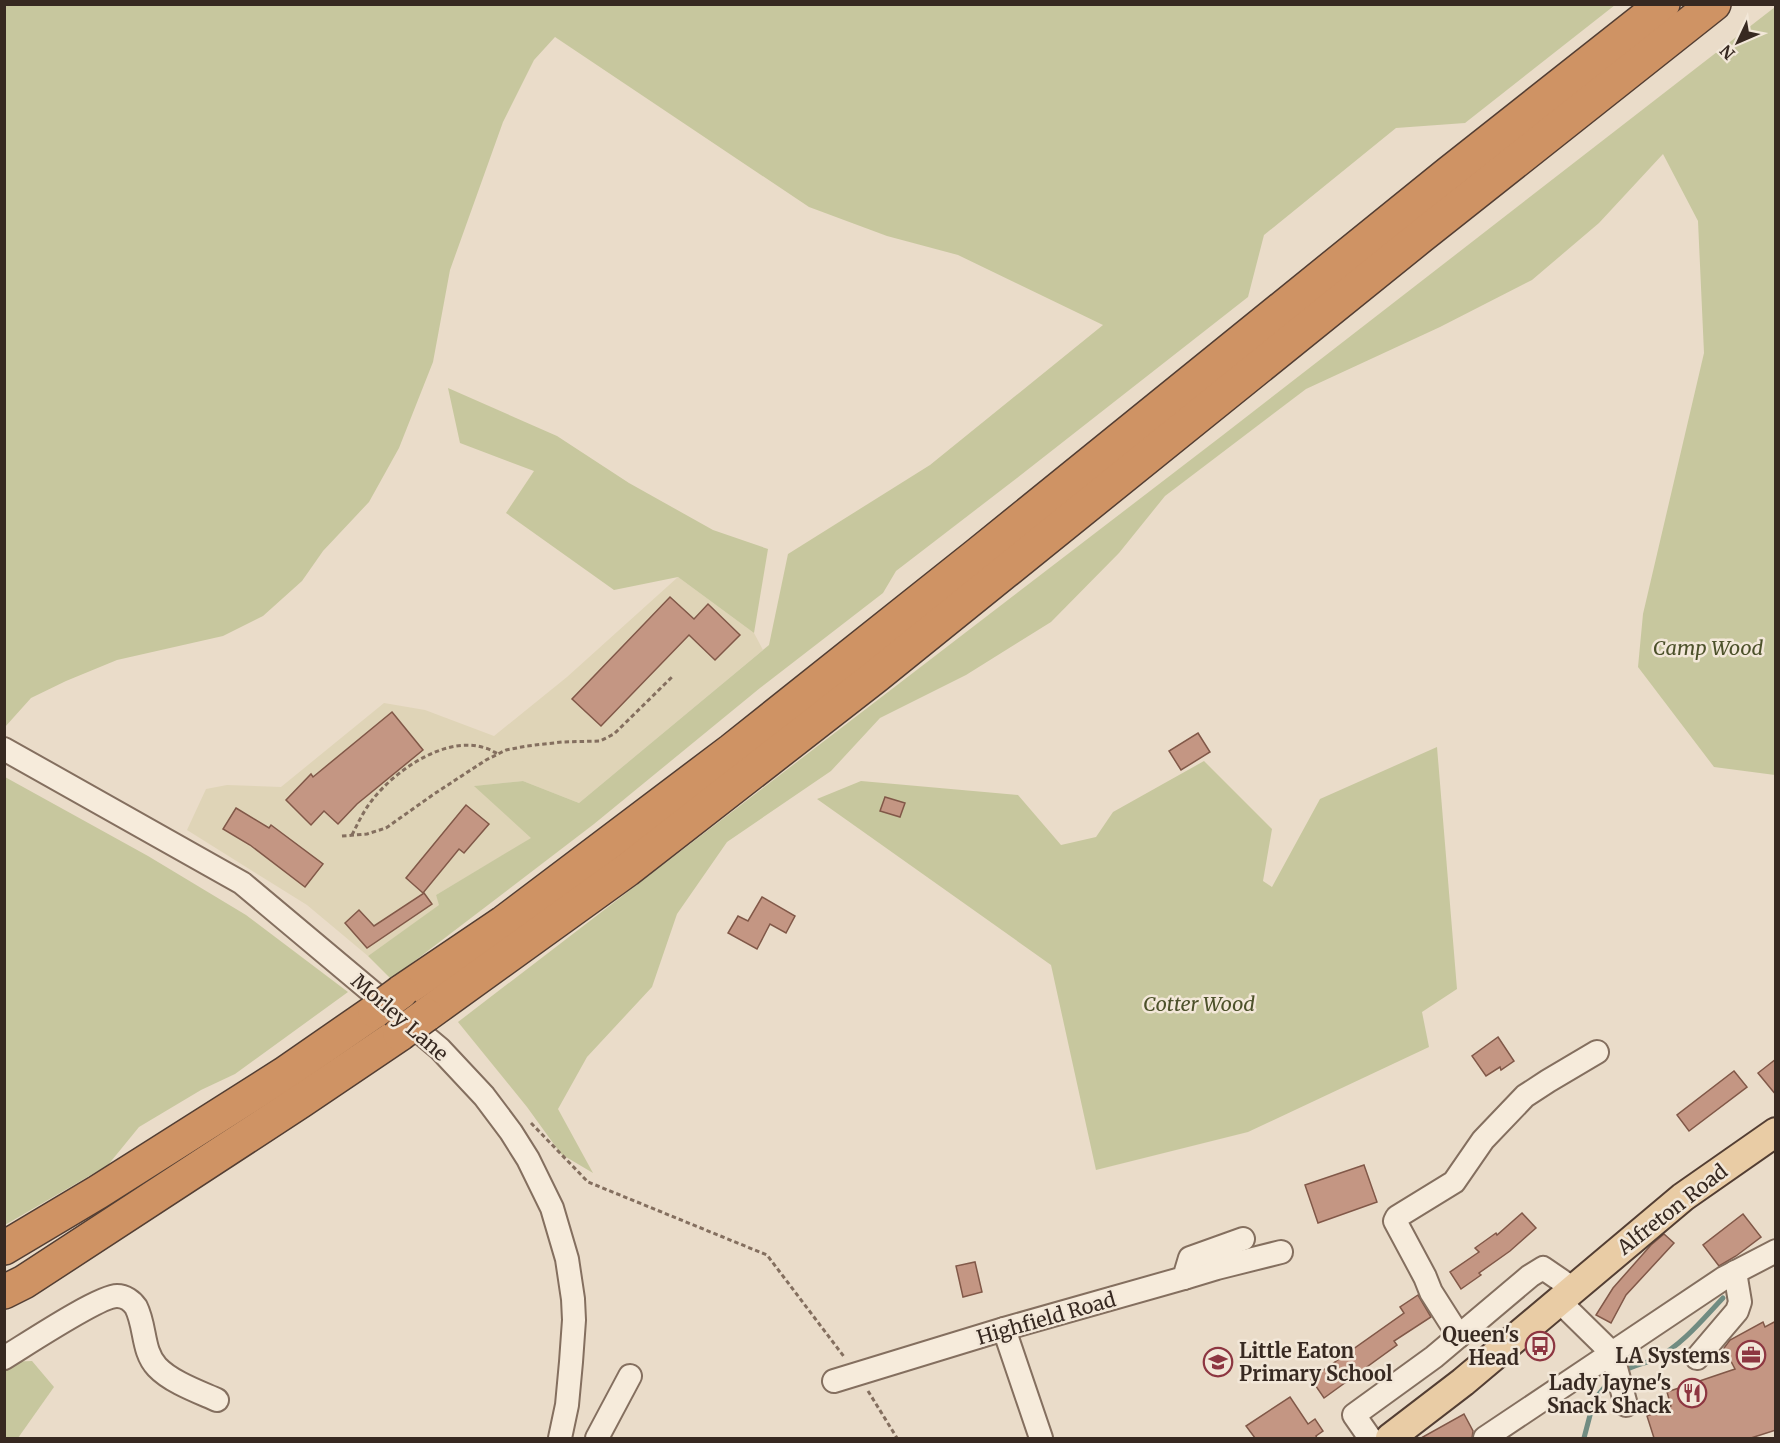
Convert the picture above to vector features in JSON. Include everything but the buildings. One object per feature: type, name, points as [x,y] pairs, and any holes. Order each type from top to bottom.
[{"type":"highway","points":[[4,1248],[98,1192],[284,1074],[503,923],[732,750],[977,555],[1421,195],[1663,4]]},
{"type":"highway","points":[[4,1293],[400,1035],[627,870],[1000,577],[1420,237],[1714,4]]},
{"type":"main road","name":"Alfreton Road","points":[[1390,1438],[1463,1382],[1683,1197],[1776,1132]]},
{"type":"street","name":"Morley Lane","points":[[4,749],[242,883],[440,1049],[484,1096],[512,1132],[528,1159],[552,1208],[567,1259],[574,1320],[567,1405],[560,1438]]},
{"type":"street","points":[[1459,1336],[1431,1292],[1395,1221],[1397,1217],[1454,1182],[1483,1140],[1525,1096],[1597,1052]]},
{"type":"street","points":[[1184,1278],[1190,1258],[1243,1239]]},
{"type":"street","points":[[1485,1438],[1613,1359],[1724,1278],[1776,1251]]},
{"type":"street","name":"Highfield Road","points":[[834,1382],[1005,1329],[1281,1252]]},
{"type":"street","points":[[1370,1438],[1354,1414],[1434,1357],[1530,1276],[1543,1268],[1562,1281],[1566,1296],[1613,1359],[1624,1397]]},
{"type":"street","points":[[1697,1358],[1737,1311],[1740,1302],[1735,1272]]},
{"type":"street","points":[[4,1358],[88,1308],[116,1296],[127,1298],[134,1304],[139,1314],[147,1352],[155,1365],[164,1374],[217,1400]]},
{"type":"street","points":[[1005,1329],[1041,1438]]},
{"type":"street","points":[[597,1438],[630,1376]]},
{"type":"path","points":[[342,836],[367,834],[386,828],[486,760],[506,750],[562,742],[600,741],[614,734],[672,677]]},
{"type":"path","points":[[352,836],[372,800],[400,771],[416,762],[443,748],[485,748],[498,754]]},
{"type":"path","points":[[526,1119],[588,1182],[767,1255],[848,1362],[862,1372],[870,1395],[897,1438]]},
{"type":"shaded area","points":[[678,577],[754,633],[763,650],[579,803],[523,781],[475,786],[532,838],[436,895],[440,905],[368,956],[307,905],[187,830],[206,789],[227,785],[281,787],[384,703],[425,710],[494,736],[567,677]]},
{"type":"green space","points":[[5,5],[1615,5],[1465,123],[1396,128],[1264,235],[1248,297],[896,571],[883,593],[760,688],[594,824],[391,979],[368,956],[439,905],[436,895],[531,838],[474,786],[523,781],[579,803],[769,645],[788,554],[930,465],[1103,325],[958,255],[887,236],[809,207],[555,37],[534,60],[503,122],[450,270],[433,362],[399,448],[369,502],[323,551],[302,581],[263,616],[223,636],[117,660],[66,681],[31,698],[5,727]]},
{"type":"green space","name":"Camp Wood","points":[[1775,7],[1775,775],[1714,767],[1638,667],[1643,614],[1704,353],[1698,221],[1663,154],[1599,223],[1532,280],[1440,327],[1306,389],[1165,496],[1119,553],[1051,622],[966,675],[880,718],[831,771],[727,842],[677,914],[652,987],[587,1057],[558,1109],[593,1173],[561,1154],[527,1107],[458,1022],[1223,435]]},
{"type":"green space","points":[[448,388],[557,436],[629,483],[713,530],[768,549],[754,633],[678,577],[614,590],[506,513],[534,471],[460,443]]},
{"type":"green space","name":"Cotter Wood","points":[[1437,747],[1457,989],[1422,1012],[1429,1047],[1248,1132],[1096,1170],[1051,965],[817,799],[861,781],[1018,795],[1061,845],[1096,837],[1113,812],[1204,761],[1272,829],[1263,881],[1272,887],[1320,799]]},
{"type":"green space","points":[[5,777],[148,856],[246,915],[348,992],[235,1074],[201,1090],[139,1127],[108,1165],[5,1225]]},
{"type":"green space","points":[[32,1361],[54,1387],[18,1438],[5,1438],[4,1362]]},
{"type":"waterway","points":[[1622,1372],[1653,1360],[1675,1346],[1723,1298]]},
{"type":"waterway","points":[[1584,1438],[1594,1400],[1611,1379]]},
{"type":"place","name":"Queen's Head","points":[[1540,1346]]},
{"type":"place","name":"LA Systems","points":[[1751,1355]]},
{"type":"place","name":"Little Eaton Primary School","points":[[1218,1362]]},
{"type":"place","name":"Lady Jayne's Snack Shack","points":[[1692,1393]]}]
